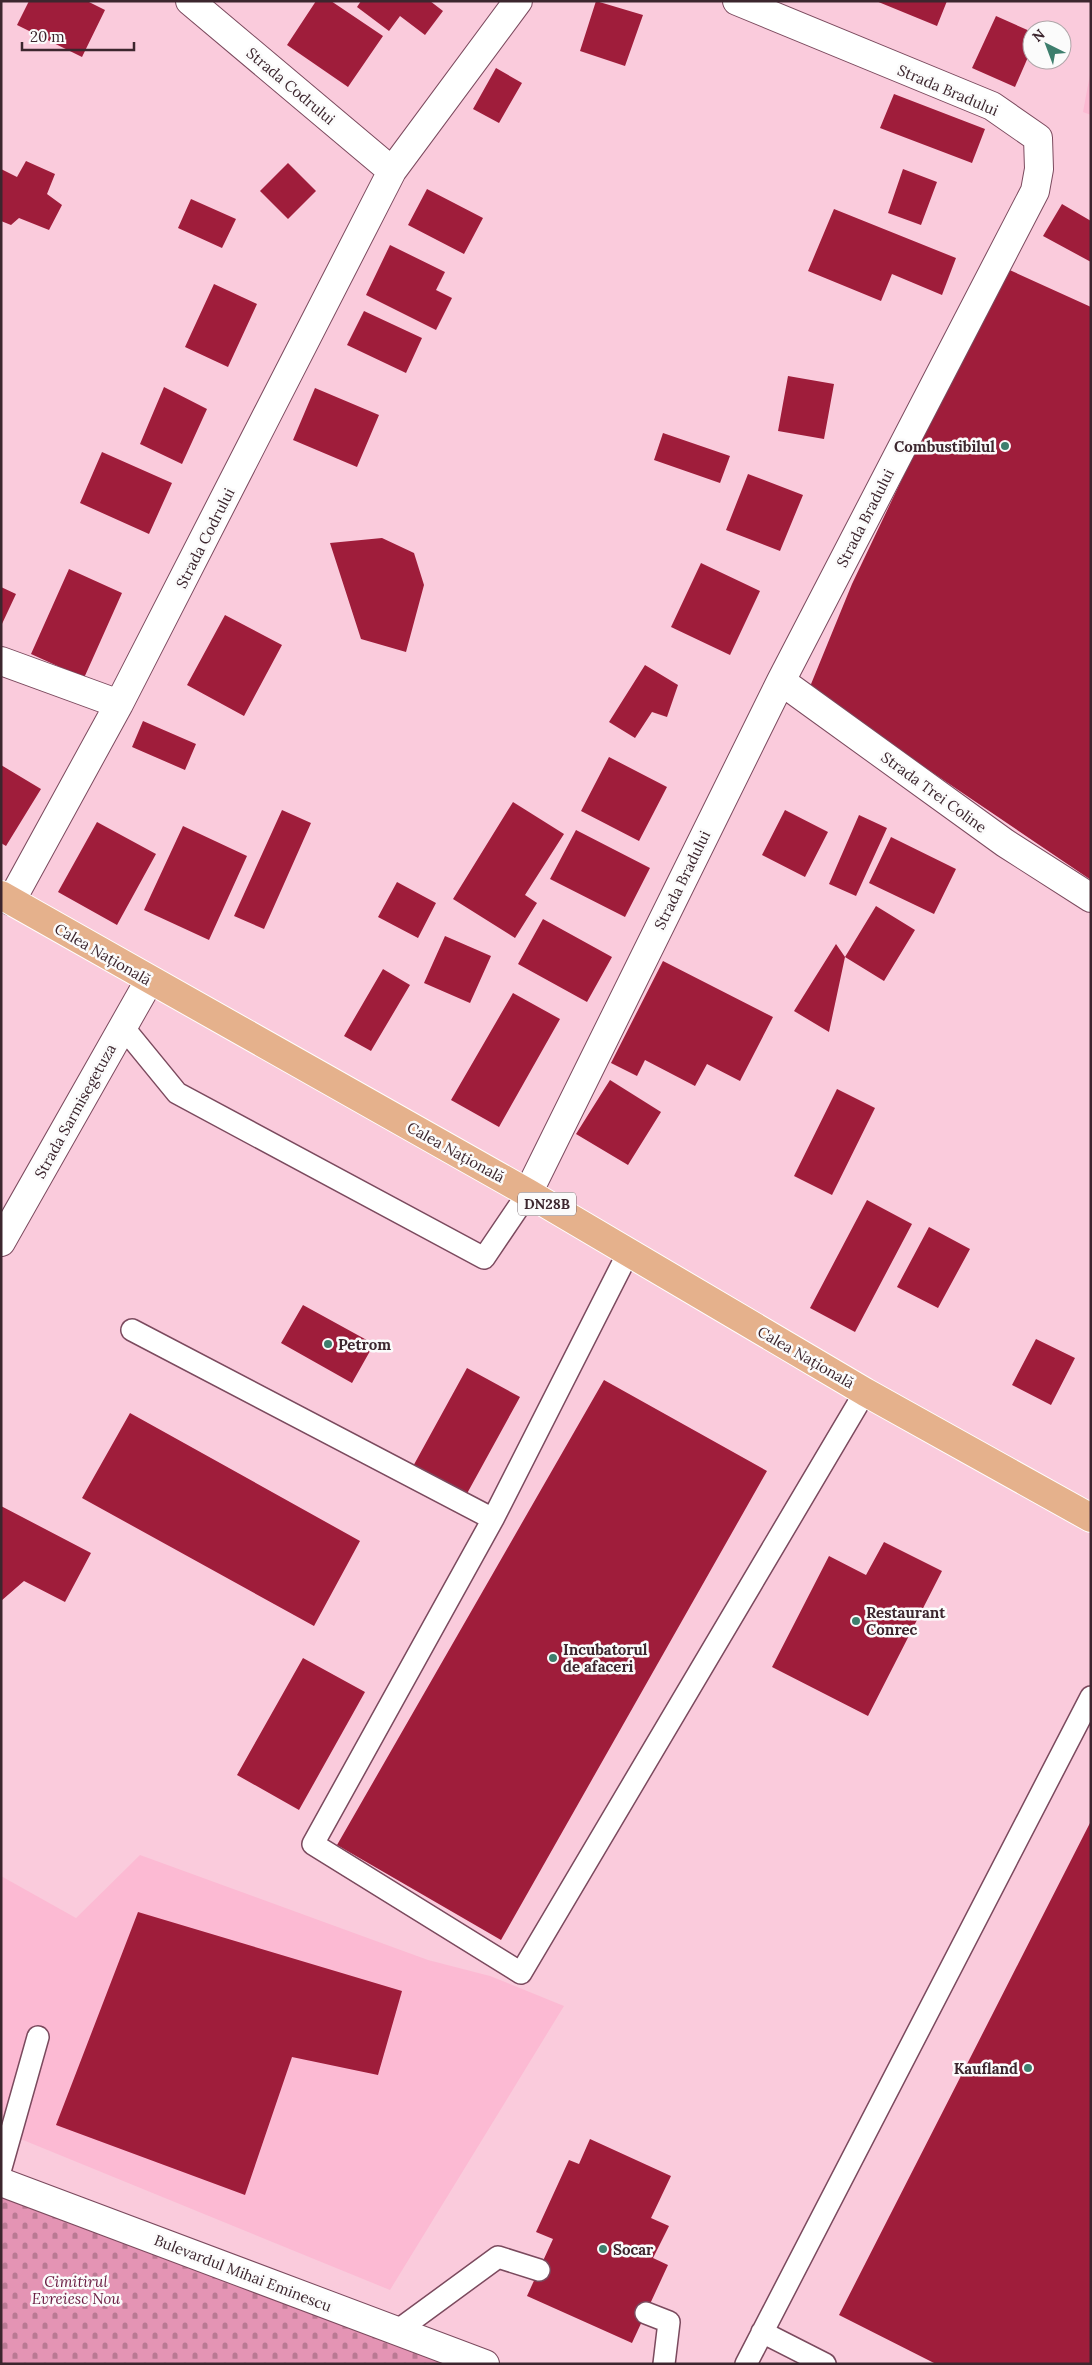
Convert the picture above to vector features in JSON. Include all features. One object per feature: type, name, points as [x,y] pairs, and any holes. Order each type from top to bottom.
[{"type":"main road","name":"Calea Națională","points":[[6,898],[149,981],[528,1192],[865,1392],[1091,1518]]},
{"type":"street","name":"Strada Codrului","points":[[190,1],[392,171]]},
{"type":"street","name":"Strada Codrului","points":[[6,898],[119,704],[392,171],[518,1]]},
{"type":"street","name":"Strada Bradului","points":[[528,1192],[781,681],[1035,191],[1039,169],[1038,138],[992,106],[737,1]]},
{"type":"street","points":[[1,661],[119,704]]},
{"type":"street","name":"Strada Trei Coline","points":[[781,681],[1005,843],[1091,898]]},
{"type":"street","name":"Strada Sarmisegetuza","points":[[1,1242],[149,981]]},
{"type":"street","name":"Bulevardul Mihai Eminescu","points":[[1,2182],[485,2364]]},
{"type":"lane","points":[[123,1027],[177,1093],[484,1258],[528,1192]]},
{"type":"lane","points":[[628,1253],[493,1518],[313,1844],[521,1973],[865,1392]]},
{"type":"lane","points":[[132,1330],[493,1518]]},
{"type":"lane","points":[[746,2364],[1091,1697]]},
{"type":"lane","points":[[1,2168],[38,2037]]},
{"type":"lane","points":[[397,2331],[498,2257],[539,2270]]},
{"type":"lane","points":[[646,2313],[669,2322],[664,2364]]},
{"type":"lane","points":[[762,2332],[825,2364]]},
{"type":"shaded area","points":[[1091,69],[1091,115],[1083,112]]},
{"type":"shaded area","points":[[140,1855],[428,1960],[490,1976],[564,2006],[390,2290],[1,2131],[1,1876],[76,1918]]},
{"type":"green space","name":"Cimitirul Evreiesc Nou","points":[[1,2182],[485,2364],[1,2364]]},
{"type":"building","points":[[29,1],[87,1],[105,10],[82,57],[17,25]]},
{"type":"building","points":[[316,1],[331,1],[383,36],[348,87],[287,45]]},
{"type":"building","points":[[361,1],[430,1],[443,11],[425,35],[400,16],[389,31],[357,7]]},
{"type":"building","points":[[596,1],[643,15],[625,66],[580,51]]},
{"type":"building","points":[[876,1],[947,1],[937,26]]},
{"type":"building","points":[[996,16],[1022,28],[1022,70],[1015,87],[972,68]]},
{"type":"building","points":[[496,68],[522,83],[499,123],[473,109]]},
{"type":"building","points":[[894,94],[985,129],[972,163],[880,128]]},
{"type":"building","points":[[26,161],[55,174],[47,194],[62,205],[49,230],[19,218],[11,225],[1,221],[1,169],[17,177]]},
{"type":"building","points":[[288,163],[316,191],[288,219],[260,191]]},
{"type":"building","points":[[903,169],[937,182],[921,225],[888,213]]},
{"type":"building","points":[[427,189],[483,218],[464,254],[408,225]]},
{"type":"building","points":[[191,199],[236,219],[222,248],[178,228]]},
{"type":"building","points":[[1062,204],[1091,221],[1091,262],[1043,236]]},
{"type":"building","points":[[834,209],[956,258],[942,295],[892,274],[881,301],[808,271]]},
{"type":"building","points":[[390,245],[445,272],[436,290],[452,298],[436,330],[366,295]]},
{"type":"building","name":"Combustibilul","points":[[1003,267],[1091,307],[1091,880],[809,689],[852,584]]},
{"type":"building","points":[[214,284],[257,304],[228,367],[185,347]]},
{"type":"building","points":[[364,311],[422,338],[406,373],[347,345]]},
{"type":"building","points":[[788,376],[834,384],[824,439],[778,431]]},
{"type":"building","points":[[164,387],[207,409],[182,464],[140,444]]},
{"type":"building","points":[[315,388],[379,415],[357,467],[293,440]]},
{"type":"building","points":[[663,433],[730,456],[720,483],[654,460]]},
{"type":"building","points":[[102,452],[172,483],[149,534],[80,503]]},
{"type":"building","points":[[748,474],[803,495],[780,551],[726,530]]},
{"type":"building","points":[[382,538],[414,553],[424,585],[406,652],[361,639],[330,543]]},
{"type":"building","points":[[701,563],[760,591],[730,655],[671,627]]},
{"type":"building","points":[[69,569],[122,593],[84,678],[31,654]]},
{"type":"building","points":[[1,587],[16,594],[1,626]]},
{"type":"building","points":[[225,615],[282,645],[244,716],[187,685]]},
{"type":"building","points":[[645,665],[678,685],[667,717],[652,712],[635,738],[609,722]]},
{"type":"building","points":[[143,721],[196,744],[185,770],[132,747]]},
{"type":"building","points":[[609,757],[667,787],[639,841],[581,811]]},
{"type":"building","points":[[1,765],[41,789],[6,846],[1,843]]},
{"type":"building","points":[[513,802],[564,834],[525,895],[537,903],[515,938],[453,899]]},
{"type":"building","points":[[282,810],[311,823],[264,929],[234,916]]},
{"type":"building","points":[[785,810],[828,832],[805,877],[762,855]]},
{"type":"building","points":[[859,815],[887,828],[856,896],[829,884]]},
{"type":"building","points":[[97,822],[156,854],[117,925],[58,892]]},
{"type":"building","points":[[183,826],[247,856],[209,940],[144,910]]},
{"type":"building","points":[[576,830],[650,868],[625,917],[550,879]]},
{"type":"building","points":[[891,837],[956,869],[934,914],[869,883]]},
{"type":"building","points":[[397,882],[436,903],[418,938],[378,917]]},
{"type":"building","points":[[876,906],[915,930],[884,981],[845,957]]},
{"type":"building","points":[[543,919],[612,957],[587,1002],[518,964]]},
{"type":"building","points":[[445,936],[491,956],[470,1003],[424,983]]},
{"type":"building","points":[[836,944],[845,957],[829,1032],[794,1011]]},
{"type":"building","points":[[663,961],[773,1017],[740,1081],[707,1064],[695,1086],[645,1060],[637,1076],[611,1063]]},
{"type":"building","points":[[383,969],[410,985],[371,1051],[344,1036]]},
{"type":"building","points":[[513,993],[560,1019],[499,1127],[451,1100]]},
{"type":"building","points":[[610,1080],[661,1112],[628,1165],[576,1134]]},
{"type":"building","points":[[837,1089],[875,1108],[832,1195],[794,1176]]},
{"type":"building","points":[[867,1200],[912,1224],[855,1332],[810,1308]]},
{"type":"building","points":[[929,1227],[970,1249],[938,1308],[897,1287]]},
{"type":"building","name":"Petrom","points":[[303,1305],[374,1344],[352,1383],[281,1343]]},
{"type":"building","points":[[1036,1339],[1075,1358],[1051,1405],[1012,1385]]},
{"type":"building","points":[[467,1368],[520,1397],[464,1499],[411,1470]]},
{"type":"building","name":"Incubatorul de afaceri","points":[[604,1380],[767,1471],[501,1940],[337,1845]]},
{"type":"building","points":[[130,1413],[360,1541],[314,1626],[82,1498]]},
{"type":"building","points":[[1,1506],[91,1553],[65,1602],[24,1581],[1,1601]]},
{"type":"building","name":"Restaurant Conrec","points":[[884,1542],[942,1571],[868,1716],[772,1667],[829,1556],[866,1575]]},
{"type":"building","points":[[303,1658],[365,1692],[299,1810],[237,1775]]},
{"type":"building","name":"Kaufland","points":[[1091,1821],[1091,2364],[936,2364],[839,2315]]},
{"type":"building","points":[[138,1912],[402,1991],[378,2075],[292,2057],[245,2195],[56,2125]]},
{"type":"building","name":"Socar","points":[[590,2139],[671,2176],[651,2218],[669,2226],[653,2258],[668,2265],[632,2343],[527,2296],[553,2239],[536,2232],[569,2160],[579,2164]]},
{"type":"place","name":"Combustibilul","points":[[1005,446]]},
{"type":"place","name":"Petrom","points":[[328,1344]]},
{"type":"place","name":"Restaurant Conrec","points":[[856,1621]]},
{"type":"place","name":"Incubatorul de afaceri","points":[[553,1658]]},
{"type":"place","name":"Kaufland","points":[[1028,2068]]},
{"type":"place","name":"Socar","points":[[603,2249]]}]
